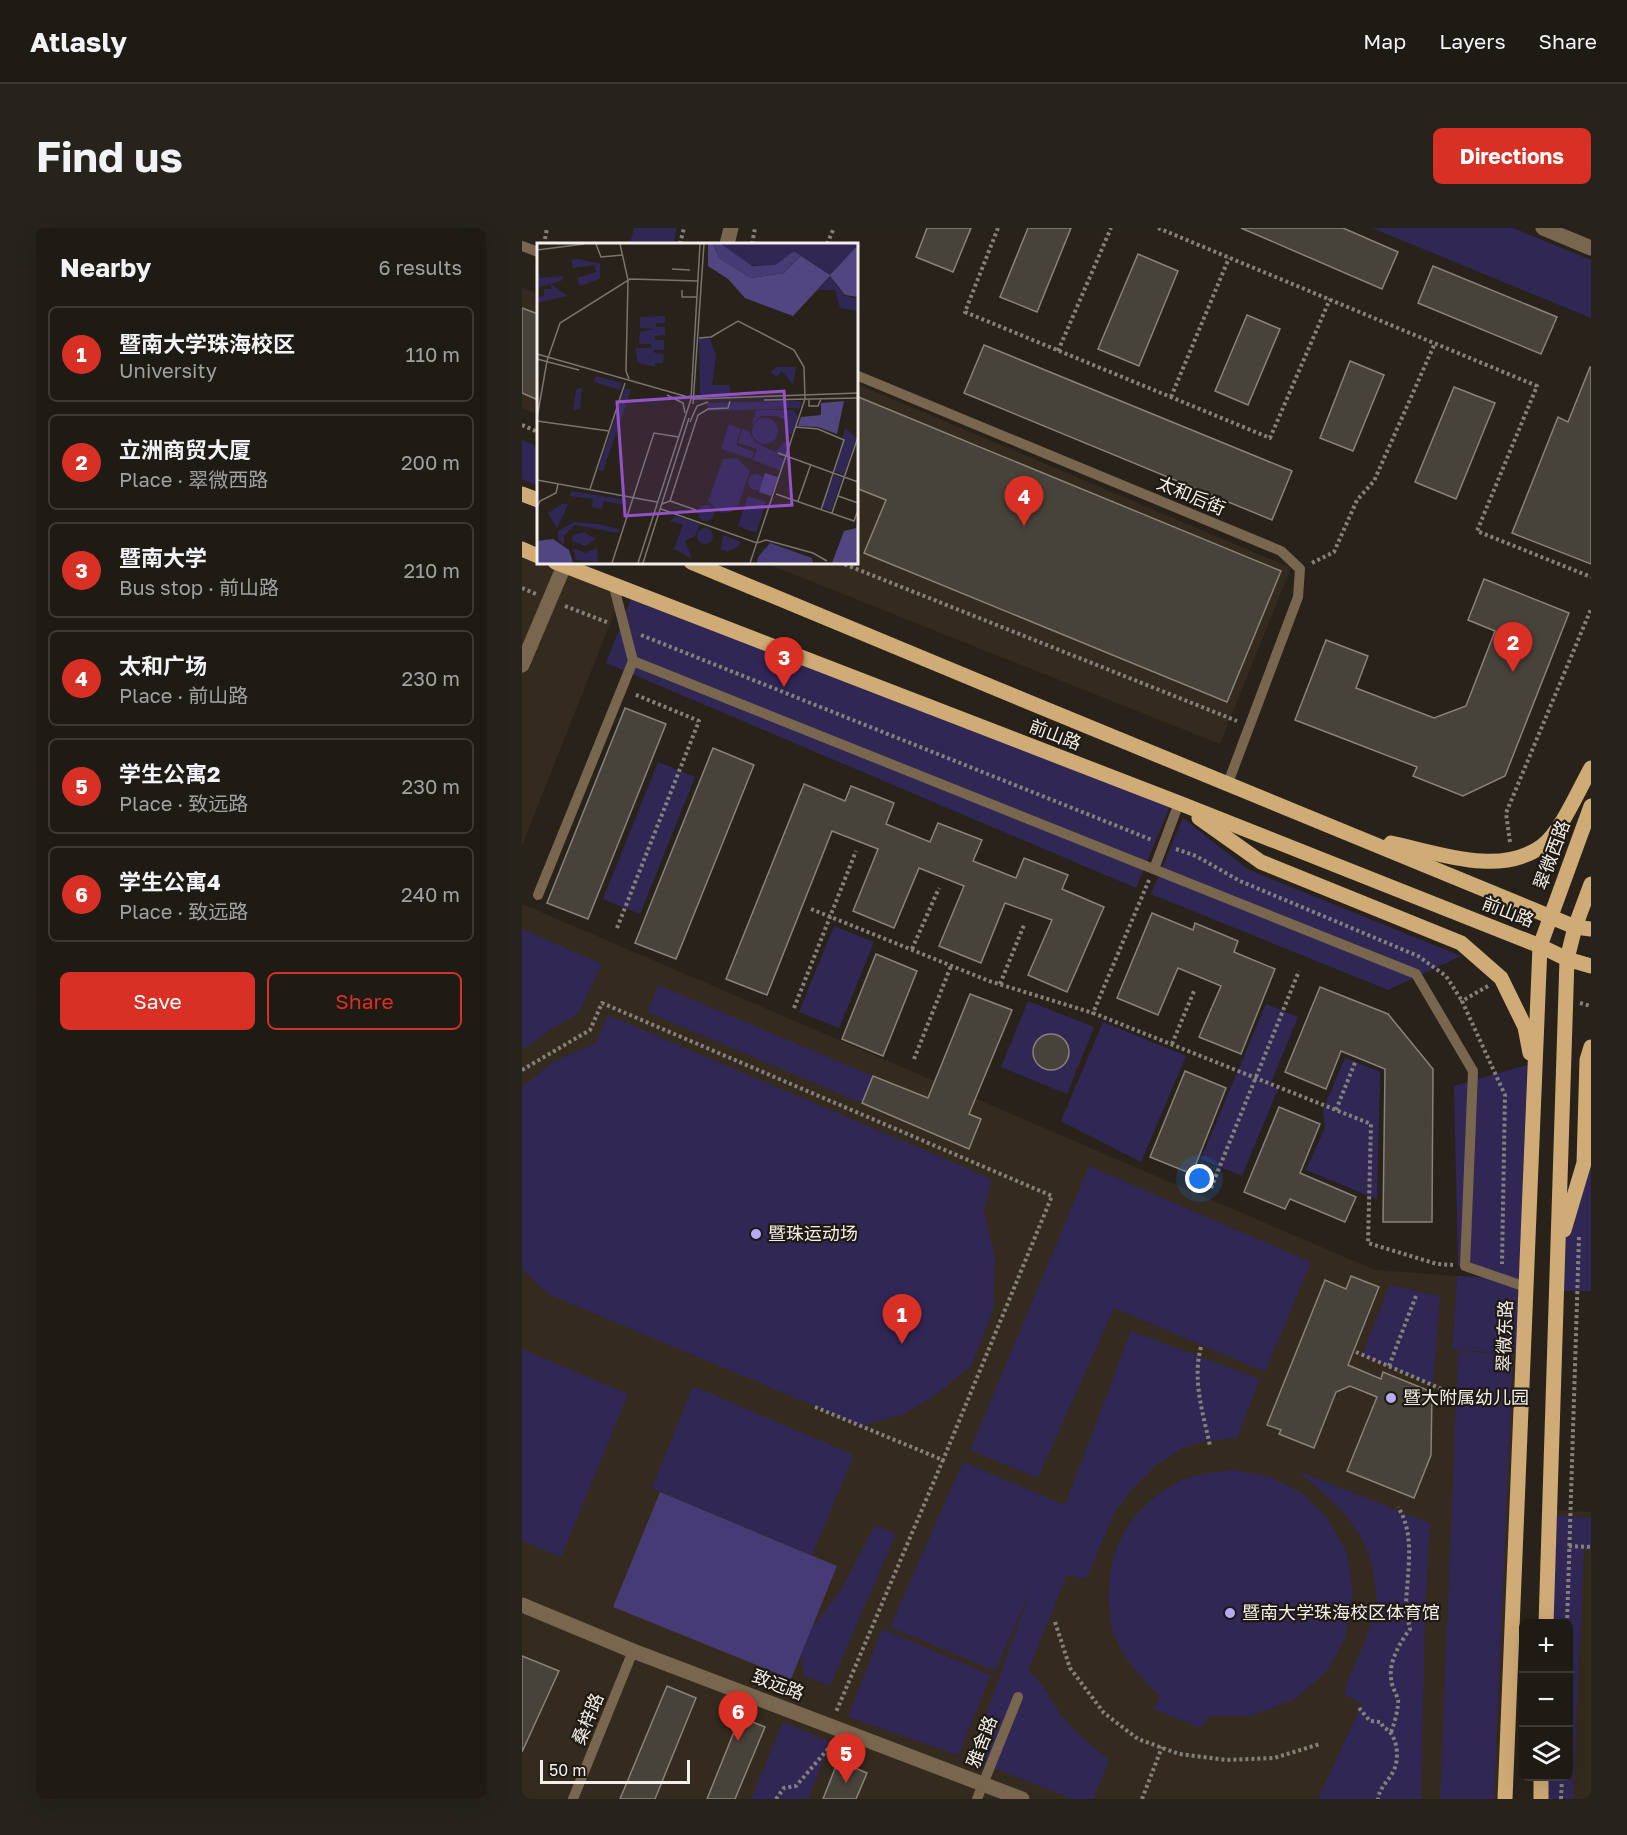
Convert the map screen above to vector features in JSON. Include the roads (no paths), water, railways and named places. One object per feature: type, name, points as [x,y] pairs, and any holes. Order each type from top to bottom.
[{"type":"main road","points":[[522,494],[537,500]]},
{"type":"main road","points":[[522,549],[537,556]]},
{"type":"main road","name":"前山路","points":[[560,564],[614,587],[1179,803],[1540,946],[1567,959],[1591,966]]},
{"type":"main road","name":"前山路","points":[[696,564],[1126,744],[1228,783],[1551,917],[1583,928]]},
{"type":"main road","points":[[1353,835],[1474,861],[1512,860],[1543,846],[1559,826],[1591,768]]},
{"type":"main road","points":[[1179,803],[1261,862],[1461,943],[1501,978],[1525,1027],[1535,1076]]},
{"type":"main road","name":"翠微西路","points":[[1540,946],[1591,806]]},
{"type":"main road","points":[[1546,1619],[1567,959],[1583,928],[1591,884]]},
{"type":"main road","name":"翠微东路","points":[[1505,1799],[1540,946]]},
{"type":"main road","points":[[1558,1251],[1584,1163],[1587,1060],[1591,1047]]},
{"type":"main road","points":[[1541,1781],[1541,1799]]},
{"type":"street","points":[[727,243],[731,228]]},
{"type":"street","points":[[1543,228],[1591,248]]},
{"type":"street","points":[[522,665],[550,600],[560,564]]},
{"type":"street","name":"致远路","points":[[522,1605],[633,1651],[836,1728],[981,1792],[1022,1799]]},
{"type":"lane","points":[[522,246],[537,252]]},
{"type":"lane","name":"太和后街","points":[[858,376],[1281,551],[1300,569],[1298,597],[1228,783]]},
{"type":"lane","points":[[538,895],[633,661],[614,587]]},
{"type":"lane","points":[[633,661],[1416,974],[1473,1071],[1465,1266],[1526,1287]]},
{"type":"lane","points":[[1154,868],[1179,803]]},
{"type":"lane","name":"桑梓路","points":[[573,1799],[633,1651]]},
{"type":"lane","name":"雅舍路","points":[[981,1792],[1018,1697]]},
{"type":"place","name":"太和广场","points":[[1024,526]]},
{"type":"place","name":"立洲商贸大厦","points":[[1513,672]]},
{"type":"place","name":"暨南大学","points":[[784,687]]},
{"type":"place","name":"暨珠运动场","points":[[756,1234]]},
{"type":"place","name":"暨南大学珠海校区","points":[[902,1344]]},
{"type":"place","name":"暨大附属幼儿园","points":[[1391,1398]]},
{"type":"place","name":"暨南大学珠海校区体育馆","points":[[1230,1613]]},
{"type":"place","name":"学生公寓4","points":[[738,1741]]},
{"type":"place","name":"学生公寓2","points":[[846,1783]]}]
